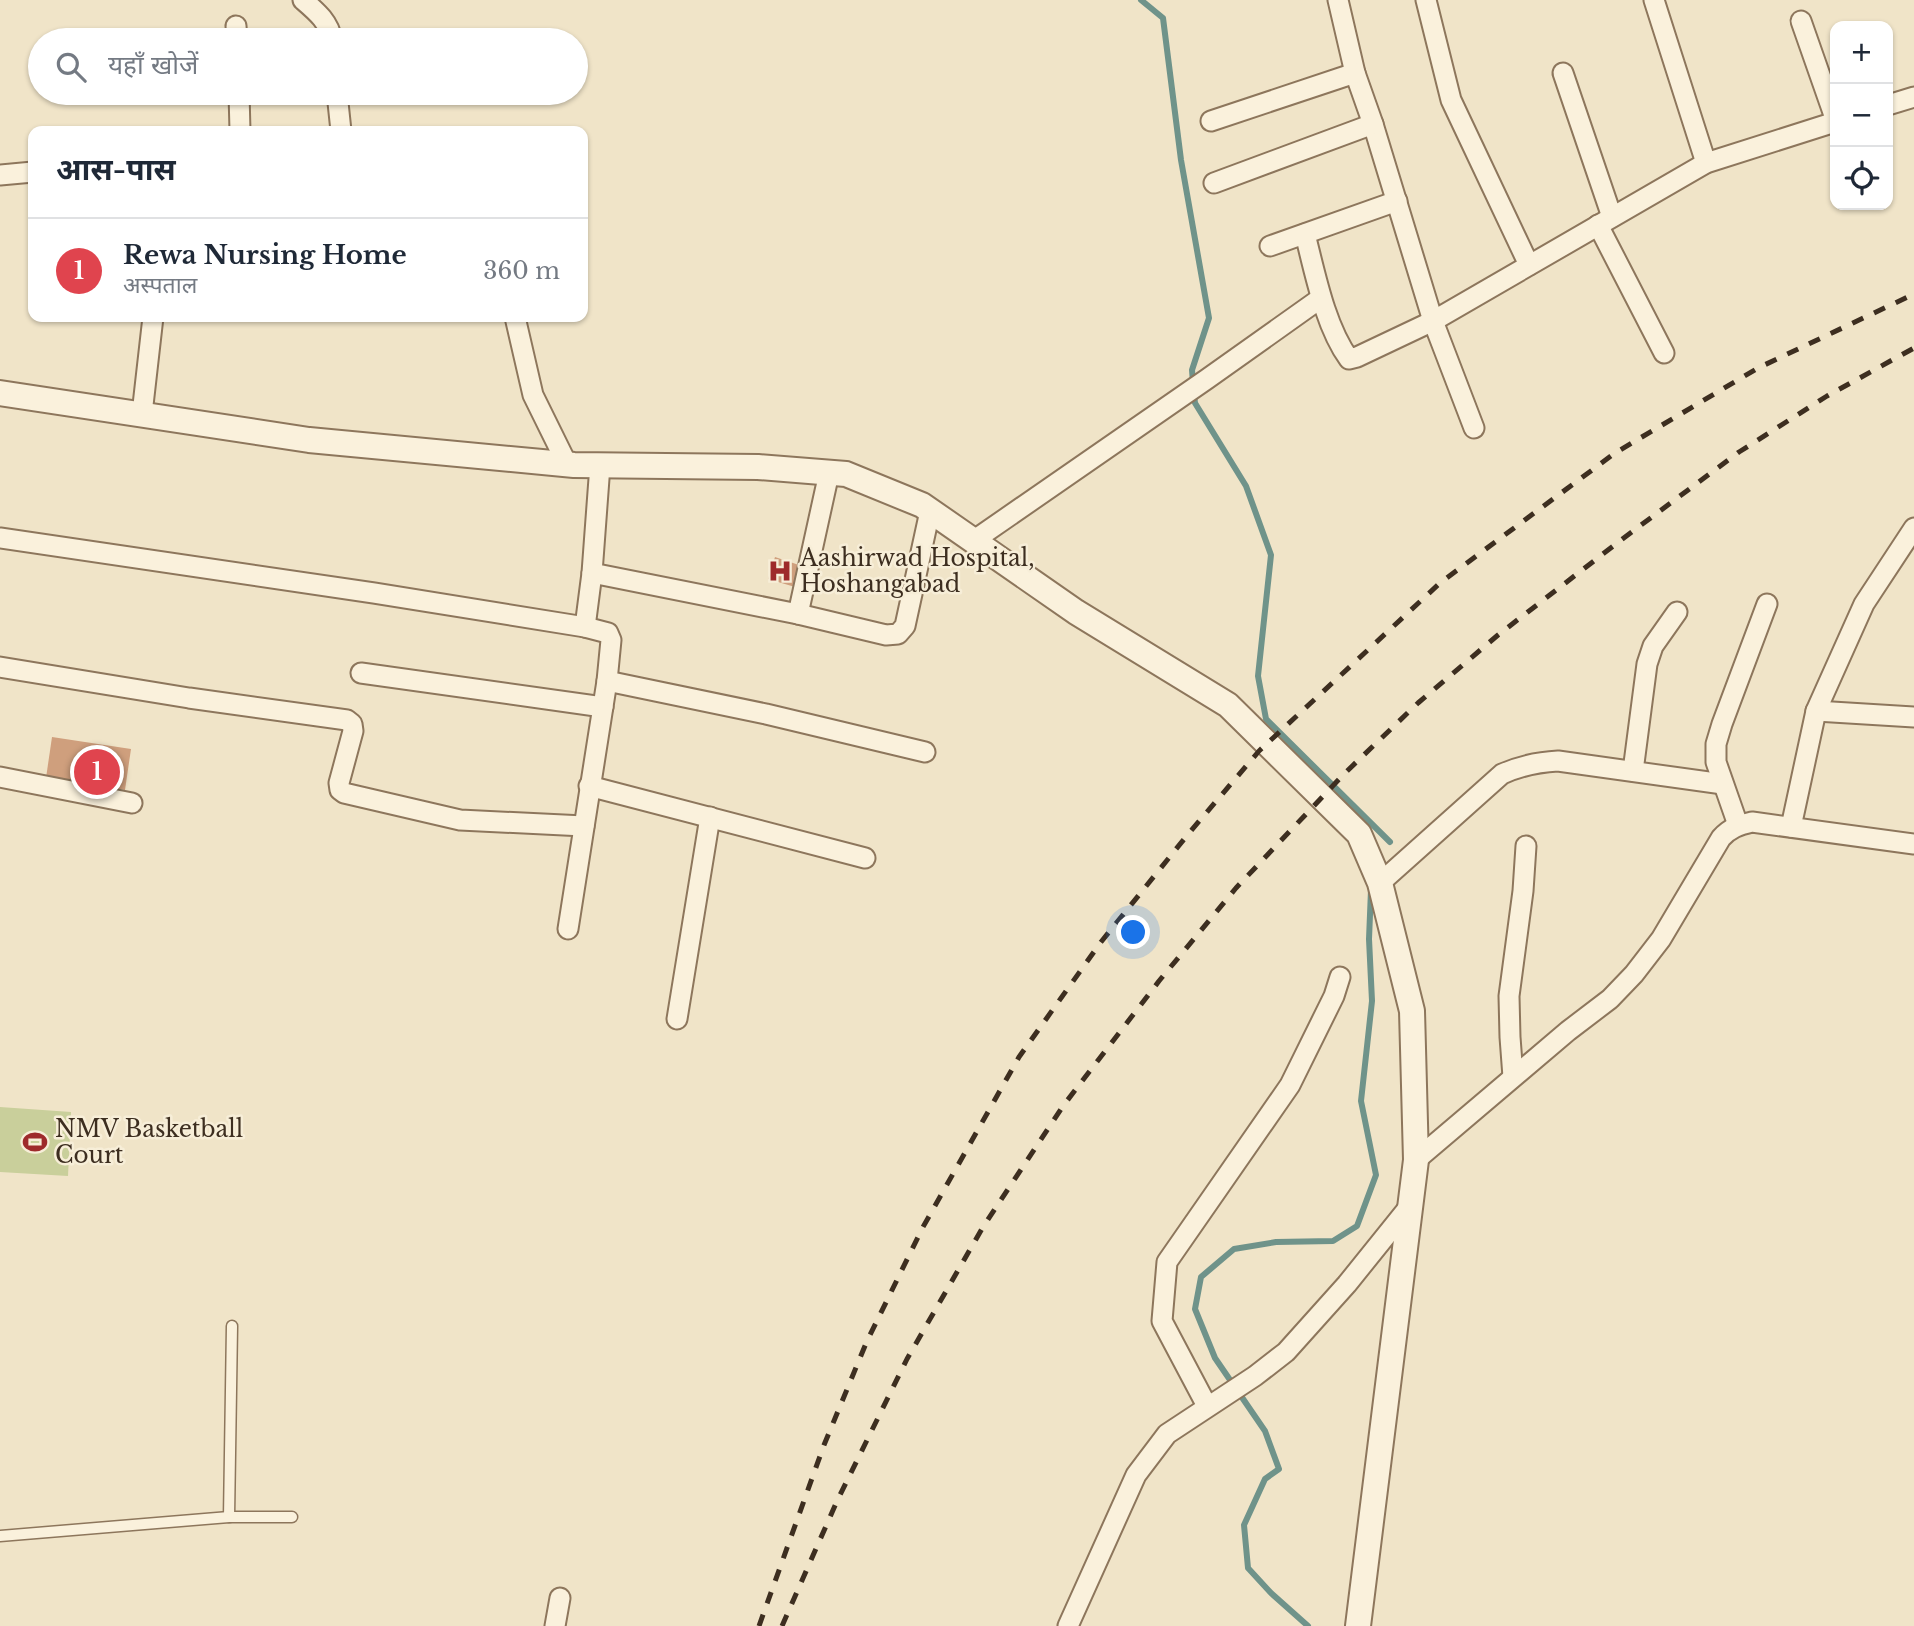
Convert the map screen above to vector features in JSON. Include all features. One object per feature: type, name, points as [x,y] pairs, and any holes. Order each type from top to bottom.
[{"type":"street","points":[[303,0],[321,16],[329,28]]},
{"type":"street","points":[[1338,0],[1355,73],[1433,321],[1474,428]]},
{"type":"street","points":[[1426,0],[1451,100],[1530,265]]},
{"type":"street","points":[[1654,0],[1706,163]]},
{"type":"street","points":[[1801,21],[1830,105]]},
{"type":"street","points":[[1211,121],[1355,73]]},
{"type":"street","points":[[1563,73],[1605,221],[1664,353]]},
{"type":"street","points":[[1893,104],[1914,97]]},
{"type":"street","points":[[239,105],[240,126]]},
{"type":"street","points":[[338,105],[340,126]]},
{"type":"street","points":[[1305,234],[1321,298],[1349,359],[1433,321],[1706,163],[1830,122]]},
{"type":"street","points":[[1214,183],[1373,124]]},
{"type":"street","points":[[0,175],[28,172]]},
{"type":"street","points":[[1270,246],[1397,201]]},
{"type":"street","points":[[973,541],[1321,298]]},
{"type":"street","points":[[142,415],[152,322]]},
{"type":"street","points":[[516,322],[533,395],[567,464]]},
{"type":"street","points":[[0,393],[309,440],[567,464],[758,467],[846,474],[922,505],[1076,612],[1228,705],[1359,834],[1380,883],[1412,1012],[1416,1160],[1358,1623]]},
{"type":"street","points":[[585,627],[593,573],[600,465]]},
{"type":"street","points":[[798,614],[829,473]]},
{"type":"street","points":[[593,573],[798,614],[886,635],[898,634],[905,626],[930,511]]},
{"type":"street","points":[[1791,827],[1816,711],[1864,604],[1914,528]]},
{"type":"street","points":[[0,538],[374,593],[585,627],[608,634],[611,640],[607,681],[568,929]]},
{"type":"street","points":[[1738,825],[1716,762],[1716,744],[1767,604]]},
{"type":"street","points":[[1633,771],[1647,664],[1653,646],[1677,612]]},
{"type":"street","points":[[0,667],[189,698],[347,720],[352,724],[353,731],[339,783],[340,790],[344,793],[460,820],[584,826]]},
{"type":"street","points":[[361,673],[603,707]]},
{"type":"street","points":[[607,681],[766,714],[925,752]]},
{"type":"street","points":[[1816,711],[1914,717]]},
{"type":"street","points":[[1380,883],[1502,774],[1538,762],[1558,761],[1723,784]]},
{"type":"street","points":[[0,777],[132,803]]},
{"type":"street","points":[[589,786],[865,858]]},
{"type":"street","points":[[677,1019],[709,817]]},
{"type":"street","points":[[1416,1160],[1568,1031],[1610,999],[1634,974],[1661,939],[1728,830],[1752,822],[1914,844]]},
{"type":"street","points":[[1513,1077],[1509,996],[1526,846]]},
{"type":"street","points":[[1214,1402],[1162,1321],[1167,1262],[1290,1085],[1334,996],[1339,977]]},
{"type":"street","points":[[1068,1626],[1136,1475],[1167,1434],[1255,1376],[1286,1352],[1347,1284],[1409,1207]]},
{"type":"street","points":[[555,1626],[560,1598]]},
{"type":"lane","points":[[229,1517],[232,1326]]},
{"type":"lane","points":[[0,1536],[229,1517],[292,1517]]},
{"type":"green space","name":"NMV Basketball Court","points":[[0,1107],[71,1112],[68,1176],[0,1172]]},
{"type":"building","points":[[775,557],[802,566],[795,587],[768,579]]},
{"type":"building","points":[[52,737],[131,749],[125,790],[46,778]]},
{"type":"waterway","points":[[1141,0],[1163,18],[1181,160],[1209,318],[1192,370],[1193,383]]},
{"type":"waterway","points":[[1194,394],[1195,403],[1246,486],[1271,555],[1258,676],[1266,719],[1390,842]]},
{"type":"waterway","points":[[1308,1626],[1248,1568],[1244,1525],[1265,1479],[1279,1469],[1265,1431],[1215,1358],[1195,1309],[1201,1277],[1234,1249],[1276,1242],[1333,1241],[1357,1226],[1376,1175],[1361,1101],[1372,1001],[1369,939],[1371,890]]},
{"type":"railway","points":[[759,1626],[824,1445],[867,1341],[923,1227],[1019,1057],[1101,942],[1259,751],[1440,583],[1615,453],[1758,368],[1914,294]]},
{"type":"railway","points":[[782,1626],[837,1501],[907,1359],[983,1227],[1063,1106],[1159,981],[1236,888],[1345,773],[1418,703],[1498,635],[1739,452],[1827,396],[1914,348]]},
{"type":"place","name":"Aashirwad Hospital, Hoshangabad","points":[[780,571]]},
{"type":"place","name":"Rewa Nursing Home","points":[[97,772]]},
{"type":"place","name":"NMV Basketball Court","points":[[35,1142]]}]
